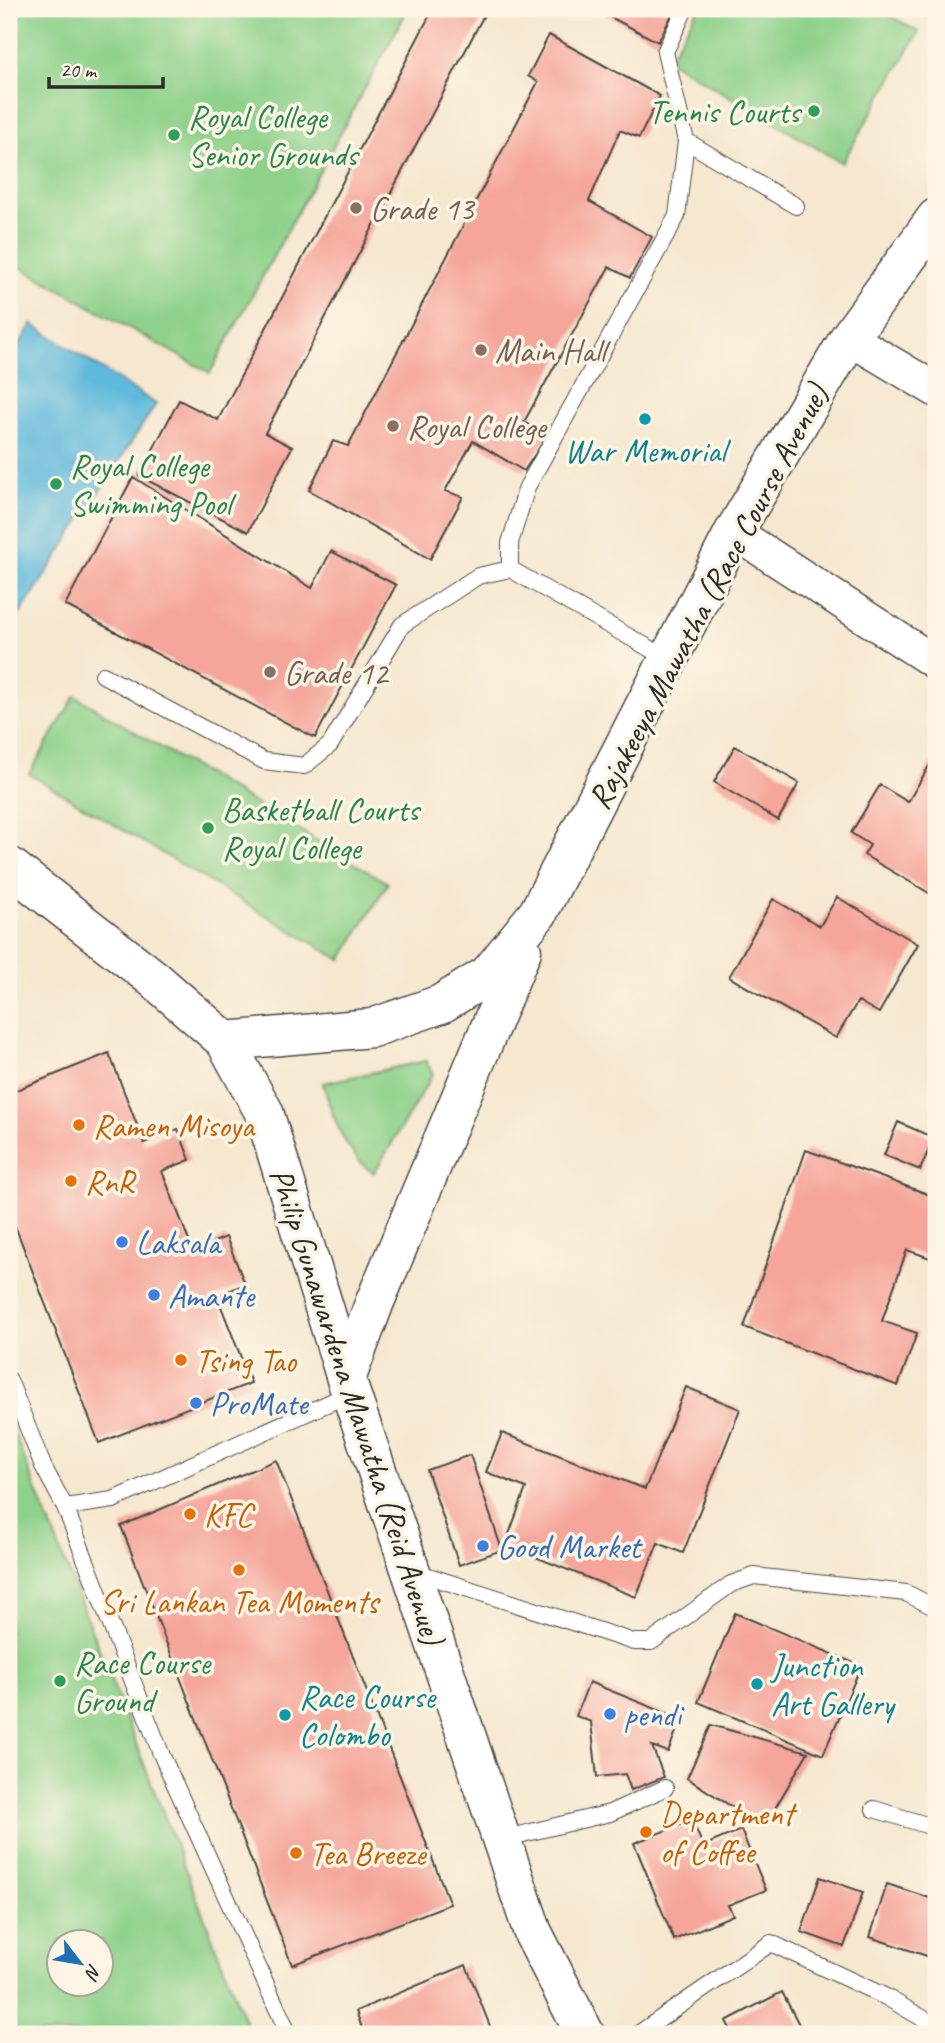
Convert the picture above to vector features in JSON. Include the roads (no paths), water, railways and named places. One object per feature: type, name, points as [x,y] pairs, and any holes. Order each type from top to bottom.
[{"type":"main road","name":"Rajakeeya Mawatha (Race Course Avenue)","points":[[348,1386],[374,1304],[538,913],[734,531],[849,338],[936,218]]},
{"type":"main road","name":"Philip Gunawardena Mawatha (Reid Avenue)","points":[[9,866],[153,979],[225,1041],[264,1112],[348,1386],[533,1933],[585,2034]]},
{"type":"main road","name":"Rajakeeya Mawatha (Race Course Avenue)","points":[[225,1041],[372,1028],[441,1004],[488,975],[538,913]]},
{"type":"street","points":[[849,338],[936,390]]},
{"type":"street","points":[[734,531],[936,663]]},
{"type":"lane","points":[[510,569],[510,543],[527,487],[677,216],[686,141],[665,52],[685,9]]},
{"type":"lane","points":[[686,141],[796,206]]},
{"type":"lane","points":[[103,675],[264,761],[304,766],[330,746],[402,625],[478,576],[510,569],[668,659]]},
{"type":"lane","points":[[9,1380],[43,1466],[65,1507],[162,1756],[286,2028]]},
{"type":"lane","points":[[65,1507],[113,1500],[348,1386]]},
{"type":"lane","points":[[411,1571],[634,1642],[650,1642],[731,1584],[754,1576],[906,1593],[936,1608]]},
{"type":"lane","points":[[502,1839],[610,1813],[665,1788]]},
{"type":"lane","points":[[874,1809],[936,1828]]},
{"type":"lane","points":[[638,2034],[771,1943],[886,1997],[936,2026]]},
{"type":"water","name":"Royal College Swimming Pool","points":[[32,324],[156,404],[9,631],[9,360]]},
{"type":"place","name":"Tennis Courts","points":[[814,111]]},
{"type":"place","name":"Royal College Senior Grounds","points":[[174,135]]},
{"type":"place","name":"Grade 13","points":[[356,208]]},
{"type":"place","name":"Main Hall","points":[[481,350]]},
{"type":"place","name":"War Memorial","points":[[645,419]]},
{"type":"place","name":"Royal College","points":[[393,426]]},
{"type":"place","name":"Royal College Swimming Pool","points":[[56,484]]},
{"type":"place","name":"Grade 12","points":[[270,672]]},
{"type":"place","name":"Basketball Courts Royal College","points":[[208,828]]},
{"type":"place","name":"Ramen Misoya","points":[[79,1125]]},
{"type":"place","name":"RnR","points":[[71,1181]]},
{"type":"place","name":"Laksala","points":[[122,1242]]},
{"type":"place","name":"Amante","points":[[154,1295]]},
{"type":"place","name":"Tsing Tao","points":[[181,1360]]},
{"type":"place","name":"ProMate","points":[[196,1403]]},
{"type":"place","name":"KFC","points":[[190,1514]]},
{"type":"place","name":"Good Market","points":[[483,1546]]},
{"type":"place","name":"Sri Lankan Tea Moments","points":[[239,1570]]},
{"type":"place","name":"Race Course Ground","points":[[60,1681]]},
{"type":"place","name":"Junction Art Gallery","points":[[757,1684]]},
{"type":"place","name":"pendi","points":[[610,1714]]},
{"type":"place","name":"Race Course Colombo","points":[[285,1715]]},
{"type":"place","name":"Department of Coffee","points":[[646,1832]]},
{"type":"place","name":"Tea Breeze","points":[[296,1853]]}]
